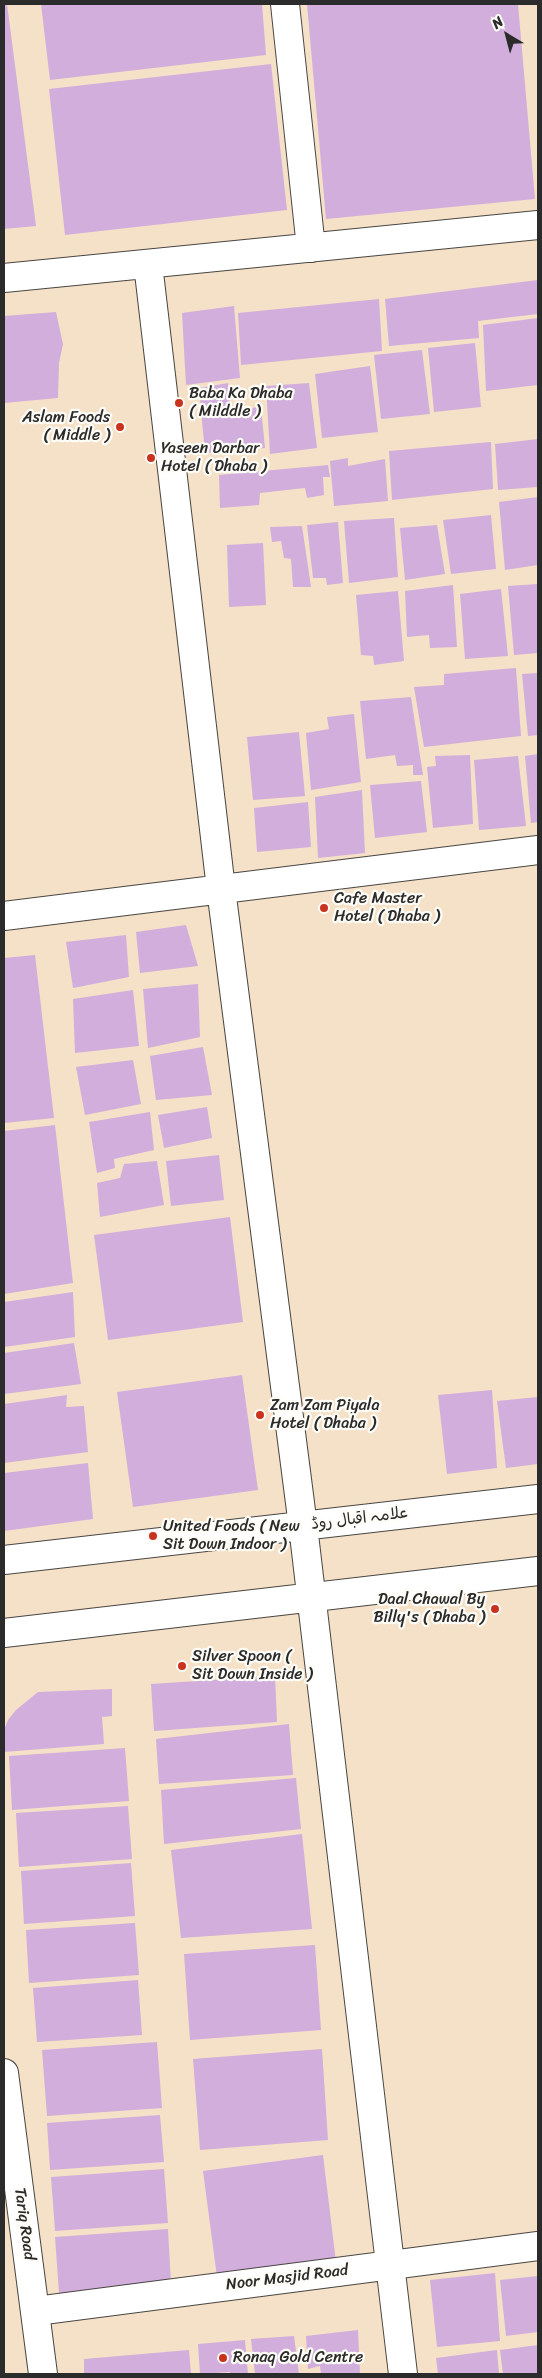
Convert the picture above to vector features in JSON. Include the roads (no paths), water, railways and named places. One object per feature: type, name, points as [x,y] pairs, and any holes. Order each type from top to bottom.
[{"type":"street","points":[[285,4],[311,248]]},
{"type":"street","points":[[4,278],[538,225]]},
{"type":"street","points":[[148,264],[221,889],[303,1526],[403,2374]]},
{"type":"street","points":[[4,916],[538,850]]},
{"type":"street","name":"علامہ اقبال روڈ","points":[[4,1560],[538,1498]]},
{"type":"street","points":[[4,1633],[538,1571]]},
{"type":"street","name":"Tariq Road","points":[[4,2073],[43,2374]]},
{"type":"street","name":"Noor Masjid Road","points":[[36,2311],[538,2246]]},
{"type":"place","name":"Baba Ka Dhaba ( Milddle )","points":[[179,403]]},
{"type":"place","name":"Aslam Foods ( Middle )","points":[[120,427]]},
{"type":"place","name":"Yaseen Darbar Hotel ( Dhaba )","points":[[151,458]]},
{"type":"place","name":"Cafe Master Hotel ( Dhaba )","points":[[324,908]]},
{"type":"place","name":"Zam Zam Piyala Hotel ( Dhaba )","points":[[260,1415]]},
{"type":"place","name":"United Foods ( New Sit Down Indoor )","points":[[153,1536]]},
{"type":"place","name":"Daal Chawal By Billy's ( Dhaba )","points":[[495,1609]]},
{"type":"place","name":"Silver Spoon ( Sit Down Inside )","points":[[182,1666]]},
{"type":"place","name":"Ronaq Gold Centre","points":[[223,2358]]}]
